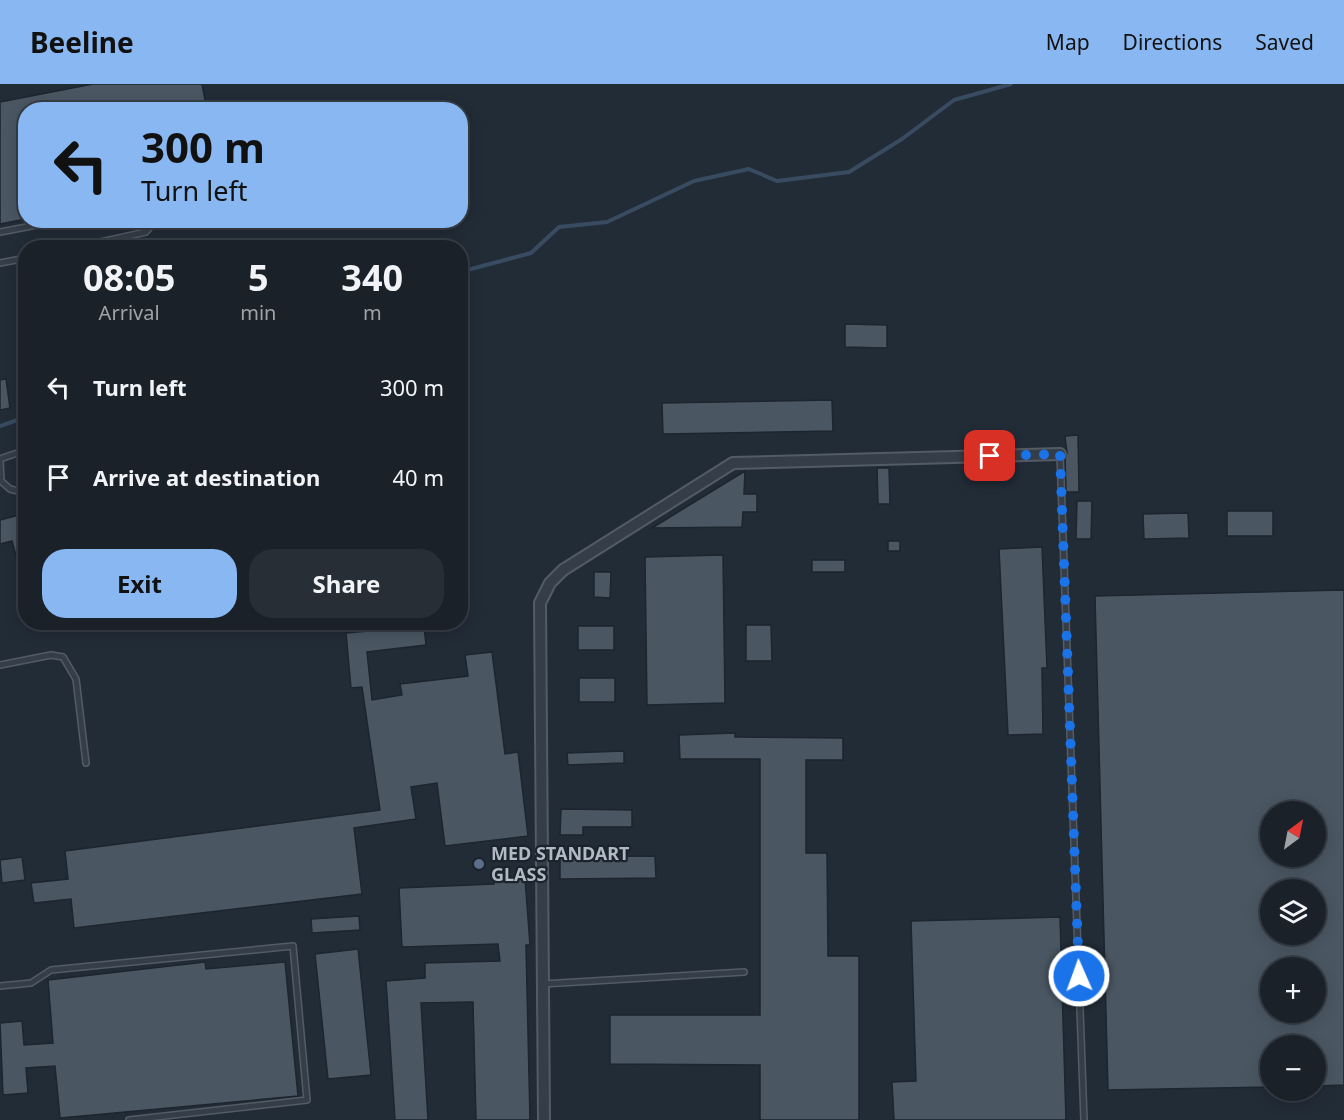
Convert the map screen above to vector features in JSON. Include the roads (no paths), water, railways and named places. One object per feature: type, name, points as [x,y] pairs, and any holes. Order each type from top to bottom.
[{"type":"street","points":[[544,1120],[540,603],[550,583],[563,570],[733,463],[1060,454]]},
{"type":"lane","points":[[0,232],[21,228]]},
{"type":"lane","points":[[110,240],[146,232],[149,228]]},
{"type":"lane","points":[[0,263],[18,260]]},
{"type":"lane","points":[[18,453],[0,459],[1,481],[10,489],[18,491]]},
{"type":"lane","points":[[1060,454],[1084,1120]]},
{"type":"lane","points":[[0,665],[51,655],[63,657],[76,680],[86,763]]},
{"type":"lane","points":[[0,986],[31,983],[51,970],[293,946],[307,1100],[129,1120]]},
{"type":"lane","points":[[543,984],[744,972]]},
{"type":"waterway","points":[[468,270],[531,253],[559,227],[607,222],[694,181],[749,169],[777,181],[849,172],[902,139],[954,100],[1011,84]]},
{"type":"waterway","points":[[0,426],[18,420]]},
{"type":"place","name":"MED STANDART GLASS","points":[[479,864]]}]
